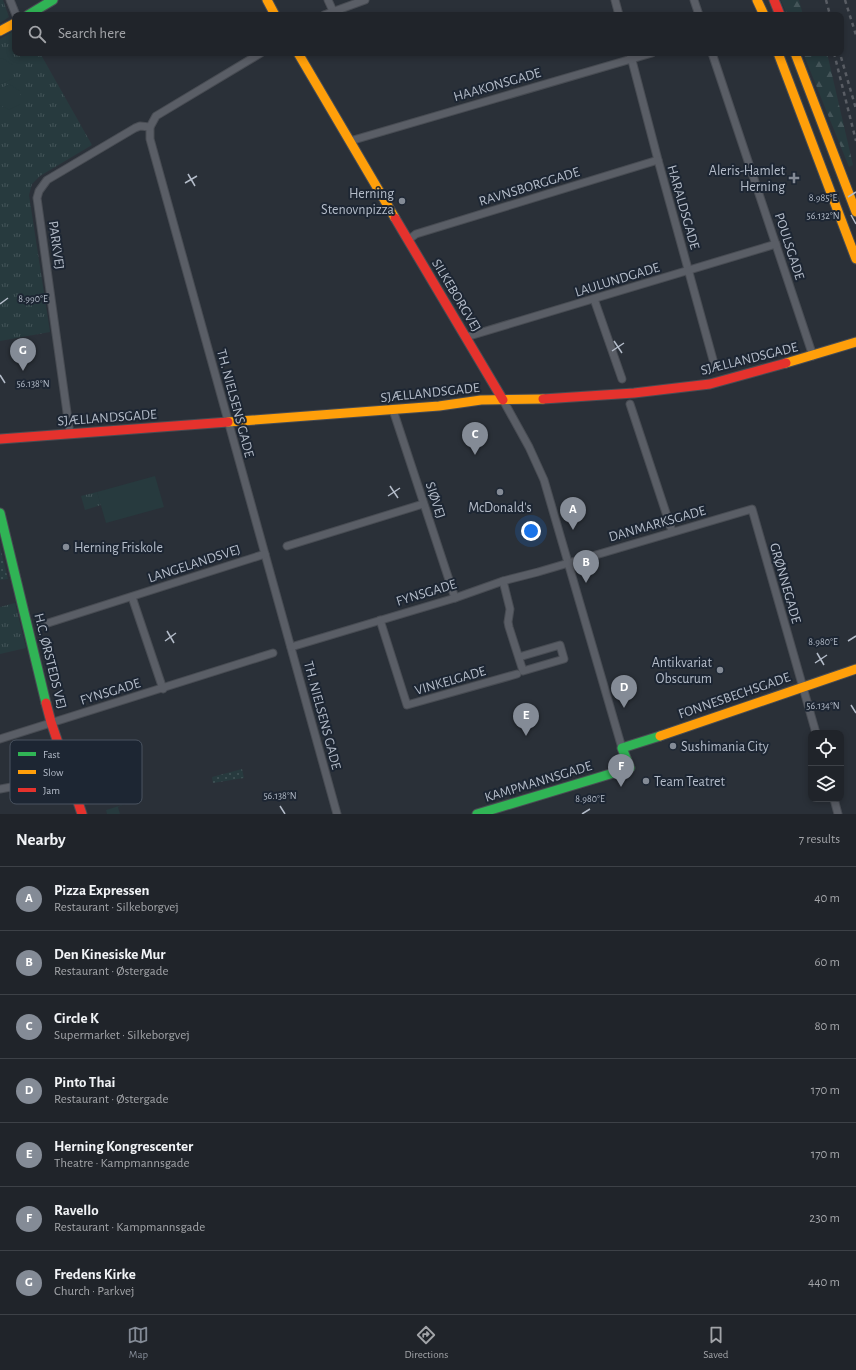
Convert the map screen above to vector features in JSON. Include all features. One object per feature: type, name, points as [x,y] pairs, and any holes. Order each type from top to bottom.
[{"type":"street","points":[[10,0],[15,12]]},
{"type":"street","points":[[33,12],[54,0]]},
{"type":"street","points":[[267,0],[274,12]]},
{"type":"street","points":[[328,0],[333,12],[365,0]]},
{"type":"street","points":[[615,0],[618,12]]},
{"type":"street","points":[[694,0],[698,12]]},
{"type":"street","points":[[757,0],[763,12]]},
{"type":"street","points":[[774,0],[779,12]]},
{"type":"street","points":[[0,31],[12,25]]},
{"type":"street","points":[[150,127],[156,116],[256,56]]},
{"type":"street","name":"SILKEBORGVEJ","points":[[300,56],[503,400],[526,440],[543,475],[622,748]]},
{"type":"street","name":"HAAKONSGADE","points":[[350,141],[631,56]]},
{"type":"street","name":"HARALDSGADE","points":[[631,56],[715,367]]},
{"type":"street","name":"POULSGADE","points":[[713,56],[813,356]]},
{"type":"street","points":[[779,56],[856,259]]},
{"type":"street","points":[[796,56],[856,212]]},
{"type":"street","name":"PARKVEJ","points":[[70,434],[38,191],[47,180],[135,128],[140,126],[150,127]]},
{"type":"street","name":"TH. NIELSENS GADE","points":[[150,127],[150,139],[337,814]]},
{"type":"street","name":"RAVNSBORGGADE","points":[[408,240],[416,234],[658,160]]},
{"type":"street","name":"LAULUNDGADE","points":[[466,338],[776,244]]},
{"type":"street","points":[[594,299],[622,379]]},
{"type":"street","name":"SJÆLLANDSGADE","points":[[0,439],[393,410],[439,406],[481,400],[539,400],[710,384],[813,356],[856,342]]},
{"type":"street","points":[[630,404],[672,532]]},
{"type":"street","name":"SIØVEJ","points":[[393,410],[455,598]]},
{"type":"street","points":[[287,546],[423,504]]},
{"type":"street","name":"DANMARKSGADE","points":[[569,562],[752,509]]},
{"type":"street","name":"GRØNNEGADE","points":[[752,509],[815,730]]},
{"type":"street","name":"H.C. ØRSTEDS VEJ","points":[[0,513],[51,722],[57,740]]},
{"type":"street","name":"LANGELANDSVEJ","points":[[45,624],[265,554]]},
{"type":"street","name":"FYNSGADE","points":[[291,647],[569,562]]},
{"type":"street","points":[[503,581],[510,609],[508,622],[509,627],[523,671],[564,659],[560,645],[519,657]]},
{"type":"street","points":[[132,597],[163,689]]},
{"type":"street","name":"VINKELGADE","points":[[380,620],[407,705],[516,674]]},
{"type":"street","name":"FYNSGADE","points":[[0,739],[51,722],[163,689],[273,653]]},
{"type":"street","name":"FONNESBECHSGADE","points":[[622,748],[856,669]]},
{"type":"street","name":"KAMPMANNSGADE","points":[[477,814],[630,768],[622,748]]},
{"type":"street","points":[[0,789],[10,787]]},
{"type":"street","points":[[835,802],[838,814]]},
{"type":"street","name":"H.C. ØRSTEDS VEJ","points":[[79,804],[82,814]]},
{"type":"green space","points":[[0,0],[3,0],[9,17],[0,23]]},
{"type":"green space","points":[[781,0],[799,0],[802,12],[786,12]]},
{"type":"green space","points":[[12,32],[12,56],[42,56],[92,145],[40,176],[32,184],[29,195],[50,332],[0,341],[0,39]]},
{"type":"green space","points":[[804,56],[828,56],[853,165],[849,167]]},
{"type":"green space","points":[[2,58],[13,65],[13,78],[2,84],[0,83],[0,59]]},
{"type":"green space","points":[[9,84],[20,91],[20,104],[9,110],[0,105],[0,89]]},
{"type":"green space","points":[[155,476],[164,507],[106,523],[97,492]]},
{"type":"green space","points":[[97,492],[101,505],[85,510],[81,496]]},
{"type":"green space","points":[[0,547],[8,579],[0,580]]},
{"type":"green space","points":[[15,603],[26,648],[0,654],[0,607]]},
{"type":"green space","points":[[242,769],[244,778],[213,783],[212,777]]},
{"type":"green space","points":[[125,804],[118,807],[120,814],[107,814],[106,810]]},
{"type":"railway","points":[[826,0],[829,12]]},
{"type":"railway","points":[[845,0],[856,35]]},
{"type":"railway","points":[[835,56],[856,141]]},
{"type":"railway","points":[[841,57],[856,109]]},
{"type":"traffic: fast","points":[[33,12],[53,0]]},
{"type":"traffic: fast","points":[[0,513],[46,703]]},
{"type":"traffic: fast","points":[[477,814],[630,768],[622,748],[660,736]]},
{"type":"traffic: slow","points":[[267,0],[273,12]]},
{"type":"traffic: slow","points":[[757,0],[763,12]]},
{"type":"traffic: slow","points":[[0,31],[12,25]]},
{"type":"traffic: slow","points":[[300,56],[395,218]]},
{"type":"traffic: slow","points":[[779,56],[856,259]]},
{"type":"traffic: slow","points":[[796,56],[856,212]]},
{"type":"traffic: slow","points":[[786,363],[856,342]]},
{"type":"traffic: slow","points":[[228,422],[439,406],[481,400],[543,399]]},
{"type":"traffic: slow","points":[[660,736],[856,669]]},
{"type":"traffic: jam","points":[[774,0],[779,12]]},
{"type":"traffic: jam","points":[[395,218],[503,400]]},
{"type":"traffic: jam","points":[[543,399],[634,393],[710,384],[786,363]]},
{"type":"traffic: jam","points":[[0,439],[228,422]]},
{"type":"traffic: jam","points":[[46,703],[57,740]]},
{"type":"traffic: jam","points":[[79,804],[82,814]]},
{"type":"place","name":"Aleris-Hamlet Herning","points":[[794,178]]},
{"type":"place","name":"Herning Stenovnpizza","points":[[402,201]]},
{"type":"place","name":"Fredens Kirke","points":[[23,371]]},
{"type":"place","name":"Circle K","points":[[475,455]]},
{"type":"place","name":"McDonald's","points":[[500,492]]},
{"type":"place","name":"Pizza Expressen","points":[[573,530]]},
{"type":"place","name":"Herning Friskole","points":[[66,547]]},
{"type":"place","name":"Den Kinesiske Mur","points":[[586,583]]},
{"type":"place","name":"Antikvariat Obscurum","points":[[720,670]]},
{"type":"place","name":"Pinto Thai","points":[[624,708]]},
{"type":"place","name":"Herning Kongrescenter","points":[[526,736]]},
{"type":"place","name":"Sushimania City","points":[[673,746]]},
{"type":"place","name":"Team Teatret","points":[[646,781]]},
{"type":"place","name":"Ravello","points":[[621,787]]}]
